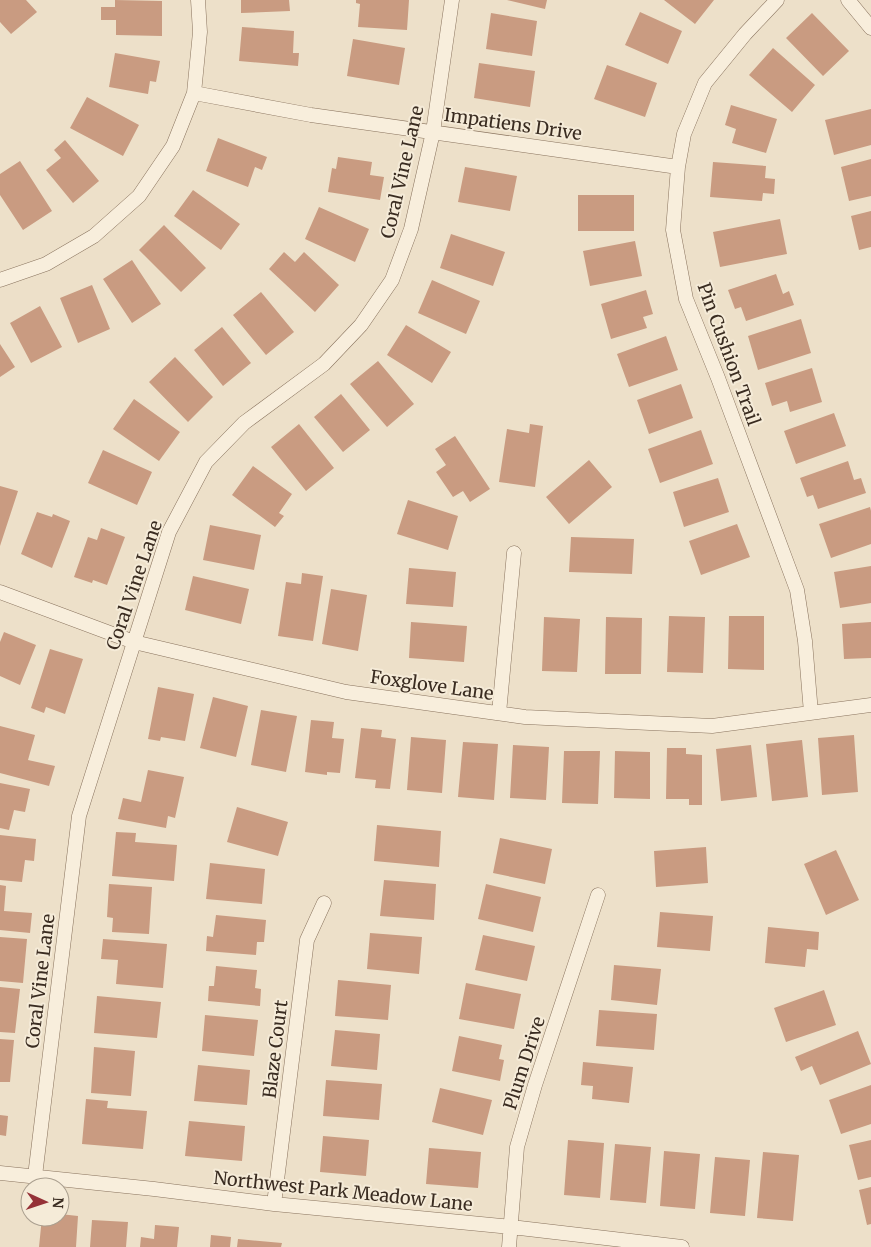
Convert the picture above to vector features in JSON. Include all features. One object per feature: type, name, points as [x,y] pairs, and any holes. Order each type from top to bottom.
[{"type":"street","points":[[0,280],[46,264],[94,236],[139,196],[172,146],[194,93],[200,32],[198,0]]},
{"type":"street","name":"Coral Vine Lane","points":[[35,1176],[80,816],[169,532],[206,462],[244,423],[324,364],[362,324],[392,280],[411,229],[434,132],[452,0]]},
{"type":"street","name":"Pin Cushion Trail","points":[[777,0],[745,34],[705,83],[684,134],[678,167],[673,230],[686,299],[796,590],[805,641],[811,713]]},
{"type":"street","points":[[848,0],[871,28]]},
{"type":"street","name":"Impatiens Drive","points":[[194,93],[311,114],[678,167]]},
{"type":"street","points":[[499,713],[514,553]]},
{"type":"street","name":"Foxglove Lane","points":[[0,592],[134,642],[346,692],[499,713],[535,717],[712,726],[871,705]]},
{"type":"street","name":"Plum Drive","points":[[509,1247],[517,1147],[535,1085],[598,895]]},
{"type":"street","name":"Blaze Court","points":[[274,1204],[307,940],[324,903]]},
{"type":"street","name":"Northwest Park Meadow Lane","points":[[0,1172],[274,1204],[511,1227],[682,1247]]},
{"type":"building","points":[[0,0],[26,0],[37,12],[11,34],[0,22]]},
{"type":"building","points":[[115,0],[162,1],[162,36],[116,35],[116,20],[101,20],[101,7],[115,7]]},
{"type":"building","points":[[241,0],[289,0],[290,11],[241,13]]},
{"type":"building","points":[[356,0],[409,0],[407,30],[358,27],[360,4],[356,3]]},
{"type":"building","points":[[507,0],[547,0],[545,9]]},
{"type":"building","points":[[664,0],[714,0],[695,24]]},
{"type":"building","points":[[640,12],[682,31],[668,64],[625,45]]},
{"type":"building","points":[[491,13],[537,21],[532,56],[486,49]]},
{"type":"building","points":[[812,13],[849,51],[823,76],[786,38]]},
{"type":"building","points":[[242,27],[294,31],[293,53],[299,53],[298,66],[239,61]]},
{"type":"building","points":[[353,39],[405,48],[399,85],[347,76]]},
{"type":"building","points":[[773,48],[815,85],[792,112],[749,75]]},
{"type":"building","points":[[115,53],[160,61],[156,82],[150,81],[148,94],[109,87]]},
{"type":"building","points":[[479,63],[535,71],[530,107],[474,98]]},
{"type":"building","points":[[607,65],[657,83],[645,117],[594,99]]},
{"type":"building","points":[[87,97],[139,125],[123,156],[70,128]]},
{"type":"building","points":[[731,105],[777,119],[766,153],[732,143],[736,129],[725,125]]},
{"type":"building","points":[[871,109],[871,145],[834,155],[825,120]]},
{"type":"building","points":[[218,138],[267,157],[262,170],[255,167],[248,187],[206,171]]},
{"type":"building","points":[[65,140],[99,181],[73,203],[46,170],[61,158],[54,150]]},
{"type":"building","points":[[338,157],[372,162],[370,175],[384,177],[380,200],[328,192],[332,168],[336,169]]},
{"type":"building","points":[[871,159],[871,196],[849,201],[841,167]]},
{"type":"building","points":[[20,161],[52,211],[23,230],[0,195],[0,174]]},
{"type":"building","points":[[713,162],[766,166],[765,178],[775,179],[774,194],[763,193],[762,201],[710,197]]},
{"type":"building","points":[[465,167],[517,176],[510,211],[458,202]]},
{"type":"building","points":[[193,190],[240,224],[221,250],[174,216]]},
{"type":"building","points":[[578,195],[634,195],[634,231],[578,231]]},
{"type":"building","points":[[319,207],[369,229],[355,262],[305,239]]},
{"type":"building","points":[[871,211],[871,247],[859,250],[851,216]]},
{"type":"building","points":[[780,219],[787,254],[720,267],[713,232]]},
{"type":"building","points":[[164,225],[206,268],[181,292],[139,250]]},
{"type":"building","points":[[451,234],[505,252],[493,286],[440,268]]},
{"type":"building","points":[[635,241],[642,276],[590,286],[583,251]]},
{"type":"building","points":[[284,252],[295,262],[304,252],[339,285],[315,312],[269,269]]},
{"type":"building","points":[[132,260],[161,304],[132,323],[103,279]]},
{"type":"building","points":[[776,274],[783,294],[789,291],[794,305],[746,321],[741,307],[735,309],[728,290]]},
{"type":"building","points":[[432,280],[480,301],[466,334],[418,313]]},
{"type":"building","points":[[92,285],[110,329],[78,343],[60,298]]},
{"type":"building","points":[[646,290],[653,314],[643,317],[647,328],[611,339],[601,304]]},
{"type":"building","points":[[261,292],[294,332],[266,355],[233,315]]},
{"type":"building","points":[[40,306],[62,347],[31,363],[10,323]]},
{"type":"building","points":[[801,319],[811,353],[758,370],[748,336]]},
{"type":"building","points":[[406,325],[451,352],[432,383],[387,355]]},
{"type":"building","points":[[222,327],[251,363],[223,386],[194,350]]},
{"type":"building","points":[[666,336],[678,370],[629,387],[617,354]]},
{"type":"building","points":[[0,344],[15,367],[0,377]]},
{"type":"building","points":[[175,357],[213,397],[188,422],[149,382]]},
{"type":"building","points":[[378,361],[414,404],[387,427],[350,384]]},
{"type":"building","points":[[812,368],[822,402],[790,412],[787,401],[772,406],[765,383]]},
{"type":"building","points":[[681,384],[693,418],[649,434],[637,400]]},
{"type":"building","points":[[341,394],[370,430],[343,452],[314,417]]},
{"type":"building","points":[[134,399],[180,432],[159,461],[113,429]]},
{"type":"building","points":[[834,413],[846,446],[796,464],[784,431]]},
{"type":"building","points":[[299,424],[334,468],[306,491],[271,447]]},
{"type":"building","points":[[530,424],[543,426],[535,487],[499,482],[507,429],[529,433]]},
{"type":"building","points":[[701,430],[713,464],[660,483],[648,449]]},
{"type":"building","points":[[455,436],[490,489],[470,502],[463,491],[453,497],[436,472],[446,465],[435,449]]},
{"type":"building","points":[[103,450],[152,472],[137,505],[88,483]]},
{"type":"building","points":[[589,460],[612,487],[569,524],[546,497]]},
{"type":"building","points":[[848,461],[854,480],[861,478],[866,493],[818,509],[813,495],[807,497],[800,478]]},
{"type":"building","points":[[253,466],[292,494],[279,513],[284,516],[275,527],[232,495]]},
{"type":"building","points":[[718,478],[729,512],[684,527],[673,492]]},
{"type":"building","points":[[0,486],[18,491],[0,546]]},
{"type":"building","points":[[408,500],[458,516],[448,550],[397,534]]},
{"type":"building","points":[[870,507],[871,544],[831,558],[819,524]]},
{"type":"building","points":[[37,512],[52,517],[53,514],[70,521],[52,568],[21,554]]},
{"type":"building","points":[[737,524],[750,557],[701,575],[689,541]]},
{"type":"building","points":[[210,525],[261,535],[254,570],[203,560]]},
{"type":"building","points":[[101,528],[125,537],[107,585],[93,580],[92,583],[74,577],[88,537],[97,540]]},
{"type":"building","points":[[571,537],[634,539],[632,574],[569,572]]},
{"type":"building","points":[[871,566],[871,603],[840,608],[834,572]]},
{"type":"building","points":[[409,568],[456,572],[453,607],[406,604]]},
{"type":"building","points":[[302,573],[323,576],[313,641],[278,636],[286,582],[301,584]]},
{"type":"building","points":[[193,576],[249,589],[241,624],[185,610]]},
{"type":"building","points":[[331,589],[367,595],[358,651],[322,644]]},
{"type":"building","points":[[669,616],[705,617],[703,673],[667,672]]},
{"type":"building","points":[[729,616],[764,616],[764,670],[728,669]]},
{"type":"building","points":[[544,617],[580,619],[577,672],[542,671]]},
{"type":"building","points":[[606,617],[642,618],[641,674],[605,674]]},
{"type":"building","points":[[411,622],[467,626],[464,662],[409,658]]},
{"type":"building","points":[[871,622],[871,658],[844,659],[842,624]]},
{"type":"building","points":[[4,632],[36,645],[20,685],[0,676],[0,642]]},
{"type":"building","points":[[50,649],[83,659],[65,714],[46,707],[44,713],[31,708]]},
{"type":"building","points":[[158,687],[194,694],[185,741],[161,737],[160,741],[148,739]]},
{"type":"building","points":[[213,697],[248,706],[236,757],[200,748]]},
{"type":"building","points":[[261,710],[297,716],[286,772],[251,765]]},
{"type":"building","points":[[311,720],[334,722],[332,738],[344,739],[340,773],[327,772],[327,775],[305,772]]},
{"type":"building","points":[[0,726],[35,735],[28,760],[55,766],[49,786],[0,773]]},
{"type":"building","points":[[361,728],[382,730],[381,737],[396,739],[390,789],[375,788],[376,780],[355,778]]},
{"type":"building","points":[[854,735],[858,792],[822,795],[818,738]]},
{"type":"building","points":[[411,737],[446,740],[442,793],[407,790]]},
{"type":"building","points":[[802,740],[808,797],[772,801],[766,744]]},
{"type":"building","points":[[463,742],[498,744],[494,800],[458,797]]},
{"type":"building","points":[[513,745],[549,747],[546,800],[510,798]]},
{"type":"building","points":[[751,745],[757,797],[721,801],[716,749]]},
{"type":"building","points":[[667,748],[686,748],[686,754],[702,755],[702,805],[689,805],[689,799],[666,799]]},
{"type":"building","points":[[564,751],[600,751],[598,804],[562,803]]},
{"type":"building","points":[[615,751],[650,752],[650,799],[614,798]]},
{"type":"building","points":[[148,770],[184,777],[175,818],[168,816],[166,828],[118,819],[123,798],[141,802]]},
{"type":"building","points":[[0,783],[30,789],[25,812],[14,810],[9,830],[0,828]]},
{"type":"building","points":[[237,807],[288,822],[278,856],[227,842]]},
{"type":"building","points":[[377,825],[441,831],[439,867],[374,861]]},
{"type":"building","points":[[116,832],[136,833],[135,842],[177,845],[174,881],[112,876]]},
{"type":"building","points":[[0,835],[36,839],[34,861],[25,860],[22,882],[0,880]]},
{"type":"building","points":[[500,838],[552,849],[545,884],[493,873]]},
{"type":"building","points":[[706,847],[708,883],[656,887],[654,851]]},
{"type":"building","points":[[836,850],[859,900],[826,915],[804,864]]},
{"type":"building","points":[[210,863],[265,869],[262,904],[206,899]]},
{"type":"building","points":[[384,880],[436,884],[434,920],[380,916]]},
{"type":"building","points":[[109,884],[152,887],[149,934],[112,932],[113,918],[107,917]]},
{"type":"building","points":[[486,884],[541,897],[533,932],[478,919]]},
{"type":"building","points":[[0,885],[6,886],[4,911],[32,913],[30,933],[0,930]]},
{"type":"building","points":[[660,912],[713,916],[710,951],[657,947]]},
{"type":"building","points":[[216,915],[266,920],[264,942],[257,942],[256,955],[206,951],[207,936],[213,937]]},
{"type":"building","points":[[768,927],[819,932],[818,950],[807,949],[805,967],[765,963]]},
{"type":"building","points":[[370,933],[422,937],[419,974],[367,969]]},
{"type":"building","points":[[483,935],[535,946],[527,981],[475,970]]},
{"type":"building","points":[[0,937],[27,939],[23,983],[0,981]]},
{"type":"building","points":[[103,939],[167,944],[163,988],[116,984],[118,960],[101,959]]},
{"type":"building","points":[[614,965],[661,969],[657,1005],[611,1000]]},
{"type":"building","points":[[216,966],[257,970],[255,988],[261,989],[260,1006],[208,1001],[209,986],[214,986]]},
{"type":"building","points":[[338,980],[391,985],[388,1020],[335,1016]]},
{"type":"building","points":[[466,983],[521,994],[514,1029],[459,1019]]},
{"type":"building","points":[[0,987],[20,989],[15,1033],[0,1032]]},
{"type":"building","points":[[824,990],[836,1025],[786,1042],[774,1008]]},
{"type":"building","points":[[97,996],[161,1002],[157,1038],[94,1033]]},
{"type":"building","points":[[599,1010],[657,1014],[654,1050],[596,1046]]},
{"type":"building","points":[[205,1015],[258,1020],[254,1056],[202,1051]]},
{"type":"building","points":[[335,1030],[380,1034],[377,1070],[331,1066]]},
{"type":"building","points":[[858,1031],[871,1064],[820,1085],[812,1066],[801,1071],[795,1057]]},
{"type":"building","points":[[459,1036],[502,1045],[499,1059],[504,1060],[500,1081],[452,1071]]},
{"type":"building","points":[[0,1039],[14,1040],[10,1082],[0,1082]]},
{"type":"building","points":[[94,1047],[135,1051],[131,1096],[91,1093]]},
{"type":"building","points":[[583,1062],[633,1067],[629,1103],[592,1099],[593,1086],[581,1085]]},
{"type":"building","points":[[198,1065],[250,1070],[247,1105],[194,1101]]},
{"type":"building","points":[[326,1080],[382,1084],[379,1120],[323,1116]]},
{"type":"building","points":[[871,1085],[871,1124],[841,1134],[829,1100]]},
{"type":"building","points":[[440,1088],[492,1100],[483,1135],[432,1122]]},
{"type":"building","points":[[86,1099],[108,1101],[107,1108],[147,1111],[143,1149],[82,1144]]},
{"type":"building","points":[[0,1115],[8,1116],[6,1136],[0,1135]]},
{"type":"building","points":[[189,1121],[245,1126],[242,1161],[185,1156]]},
{"type":"building","points":[[323,1136],[369,1140],[366,1176],[320,1172]]},
{"type":"building","points":[[568,1140],[604,1143],[600,1198],[564,1195]]},
{"type":"building","points":[[871,1140],[871,1177],[858,1180],[849,1145]]},
{"type":"building","points":[[615,1144],[651,1147],[646,1203],[610,1200]]},
{"type":"building","points":[[429,1148],[481,1152],[478,1188],[426,1184]]},
{"type":"building","points":[[664,1151],[700,1154],[695,1209],[660,1206]]},
{"type":"building","points":[[763,1152],[799,1155],[793,1221],[757,1218]]},
{"type":"building","points":[[715,1157],[750,1160],[745,1216],[710,1213]]},
{"type":"building","points":[[871,1187],[871,1224],[867,1225],[859,1190]]},
{"type":"building","points":[[70,1215],[78,1216],[76,1247],[39,1247],[41,1227],[70,1227]]},
{"type":"building","points":[[92,1220],[128,1222],[126,1247],[90,1247]]},
{"type":"building","points":[[155,1225],[179,1227],[177,1247],[140,1247],[141,1237],[154,1239]]},
{"type":"building","points":[[211,1235],[231,1237],[230,1247],[210,1247]]},
{"type":"building","points":[[238,1239],[282,1243],[281,1247],[237,1247]]}]
